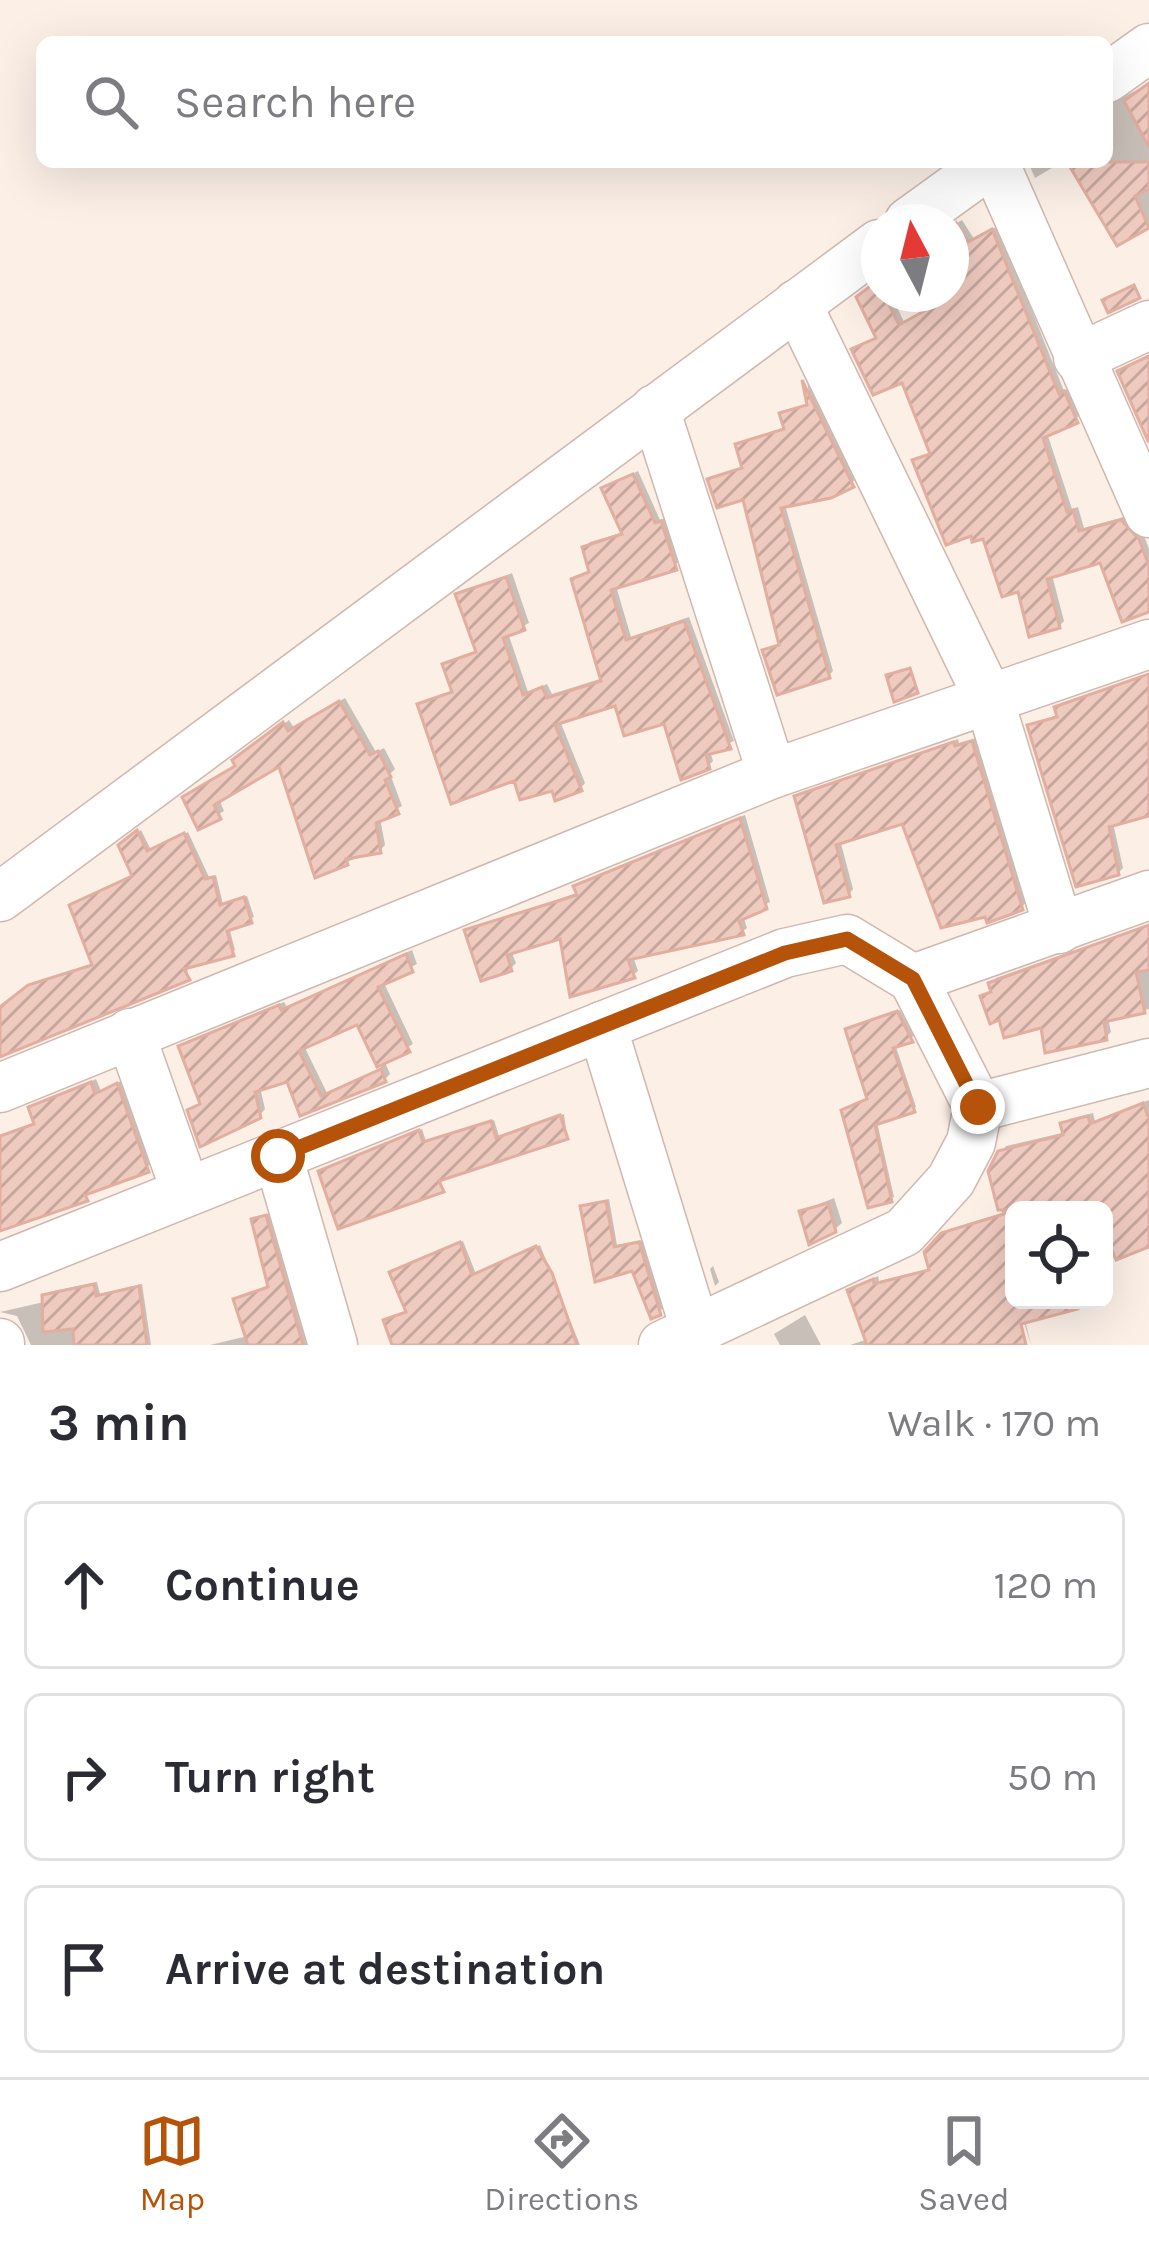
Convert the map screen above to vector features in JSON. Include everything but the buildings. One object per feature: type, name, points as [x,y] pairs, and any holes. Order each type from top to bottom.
[{"type":"street","points":[[1113,74],[1149,48]]},
{"type":"street","points":[[934,204],[985,168]]},
{"type":"street","points":[[996,168],[1149,514]]},
{"type":"street","points":[[0,897],[861,257]]},
{"type":"street","points":[[796,304],[988,699],[1059,928]]},
{"type":"street","points":[[1078,358],[1149,325]]},
{"type":"street","points":[[655,409],[772,774]]},
{"type":"street","points":[[0,1088],[772,774],[1149,644]]},
{"type":"street","points":[[913,979],[1149,896]]},
{"type":"street","points":[[0,1267],[186,1192],[278,1156],[602,1026],[785,953],[847,939],[913,979],[978,1107],[971,1142],[951,1180],[904,1232],[680,1338],[602,1026]]},
{"type":"street","points":[[130,1034],[186,1192]]},
{"type":"street","points":[[978,1107],[1149,1063]]},
{"type":"street","points":[[278,1156],[333,1345]]},
{"type":"route","points":[[278,1156],[785,953],[847,939],[913,979],[978,1107]]}]
